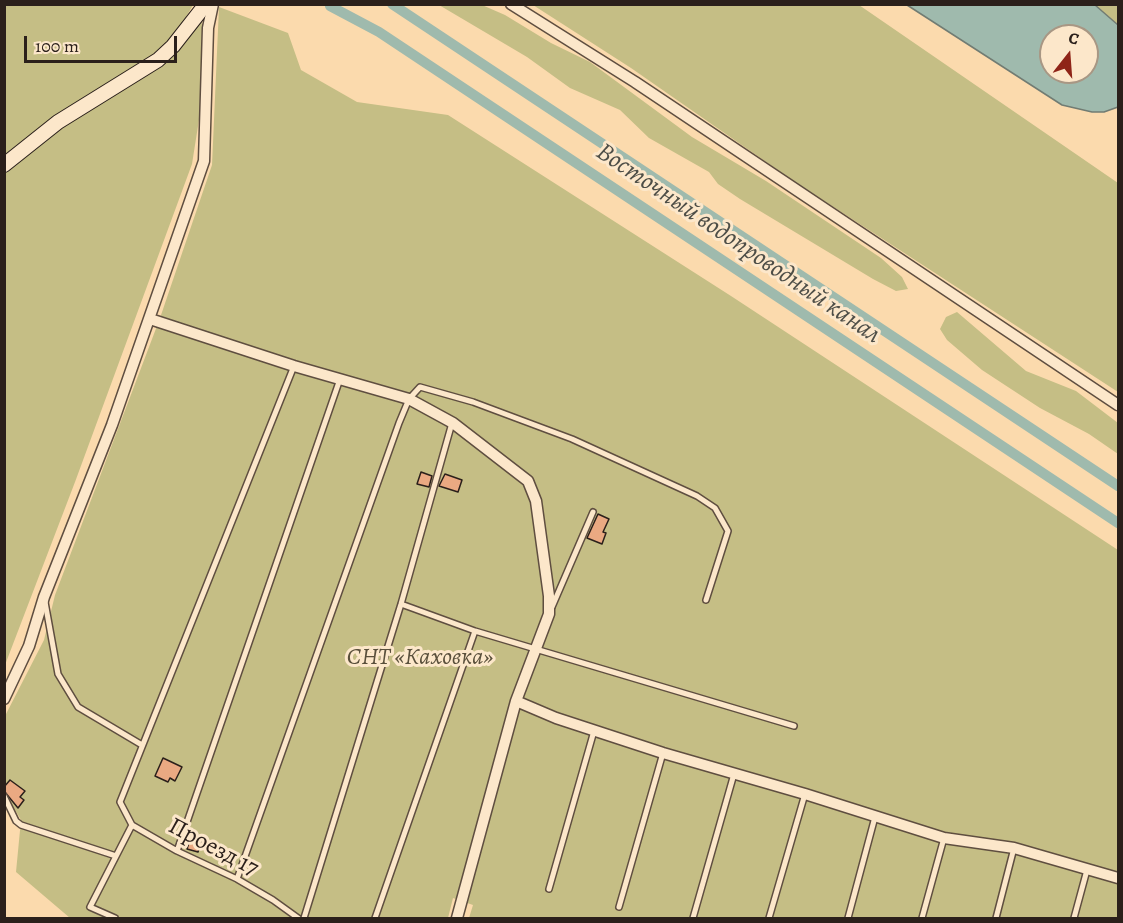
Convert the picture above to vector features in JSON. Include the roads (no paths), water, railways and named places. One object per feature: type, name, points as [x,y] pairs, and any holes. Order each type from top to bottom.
[{"type":"street","points":[[4,165],[58,122],[158,60],[173,46],[206,4]]},
{"type":"street","points":[[4,699],[29,646],[44,597],[112,425],[204,160],[208,28],[213,4]]},
{"type":"street","points":[[511,4],[635,82],[1119,405]]},
{"type":"street","points":[[150,319],[294,366],[409,399],[453,423],[528,481],[536,501],[549,596],[549,614],[516,702],[457,918]]},
{"type":"street","points":[[516,702],[663,753],[805,794],[944,838],[1014,848],[1119,878]]},
{"type":"lane","points":[[44,597],[58,674],[78,707],[142,745],[294,366]]},
{"type":"lane","points":[[177,851],[340,379]]},
{"type":"lane","points":[[237,879],[409,399],[420,387],[473,402],[572,439],[697,496],[715,508],[728,531],[706,600]]},
{"type":"lane","points":[[304,918],[401,604],[453,423]]},
{"type":"lane","points":[[549,614],[593,512]]},
{"type":"lane","points":[[401,604],[475,631],[794,726]]},
{"type":"lane","points":[[375,918],[475,631]]},
{"type":"lane","points":[[549,889],[594,730]]},
{"type":"lane","name":"Проезд 17","points":[[142,745],[120,802],[132,825],[177,851],[237,879],[298,918]]},
{"type":"lane","points":[[619,907],[663,753]]},
{"type":"lane","points":[[693,918],[734,774]]},
{"type":"lane","points":[[769,918],[805,794]]},
{"type":"lane","points":[[4,796],[16,821],[21,825],[116,856]]},
{"type":"lane","points":[[848,918],[875,817]]},
{"type":"lane","points":[[115,918],[90,907],[132,825]]},
{"type":"lane","points":[[922,918],[944,838]]},
{"type":"lane","points":[[996,918],[1014,848]]},
{"type":"lane","points":[[1074,918],[1087,870]]},
{"type":"waterway","name":"Восточный водопроводный канал","points":[[392,4],[1118,486]]},
{"type":"waterway","name":"Восточный водопроводный канал","points":[[330,6],[379,32],[1118,523]]},
{"type":"park label","name":"СНТ «Каховка»","points":[[420,658]]}]
